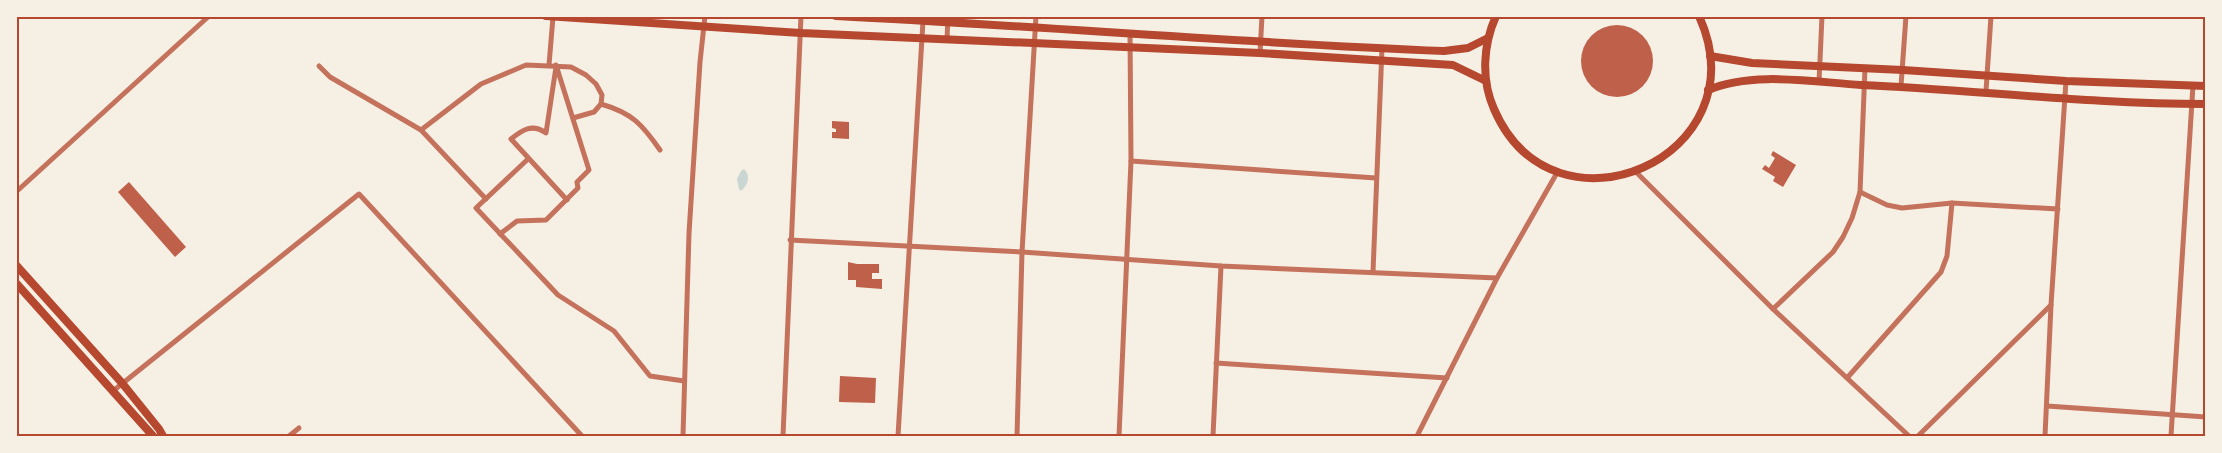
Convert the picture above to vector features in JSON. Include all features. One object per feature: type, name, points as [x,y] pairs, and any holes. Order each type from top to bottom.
[{"type":"highway","points":[[16,265],[122,384],[163,436]]},
{"type":"highway","points":[[16,283],[153,436]]},
{"type":"main road","points":[[546,16],[627,19],[801,33],[1260,53],[1453,65],[1486,81]]},
{"type":"main road","points":[[836,16],[923,21],[948,19],[1036,27],[1382,48],[1455,50],[1468,48],[1488,38]]},
{"type":"main road","points":[[1496,16],[1488,38],[1486,81],[1495,111],[1511,137],[1534,158],[1558,171],[1581,177],[1600,178],[1636,172],[1660,160],[1681,142],[1697,120],[1708,90],[1710,56],[1699,16]]},
{"type":"main road","points":[[1710,56],[1752,63],[2066,81],[2205,86]]},
{"type":"main road","points":[[1708,90],[1724,83],[1738,81],[1820,82],[2066,98],[2205,104]]},
{"type":"street","points":[[16,192],[209,16]]},
{"type":"street","points":[[682,436],[688,233],[705,16]]},
{"type":"street","points":[[783,436],[801,16]]},
{"type":"street","points":[[1017,436],[1022,252],[1036,16]]},
{"type":"street","points":[[1260,53],[1262,16]]},
{"type":"street","points":[[1820,82],[1822,16]]},
{"type":"street","points":[[1901,86],[1906,16]]},
{"type":"street","points":[[1986,91],[1991,16]]},
{"type":"street","points":[[553,17],[553,65],[546,133],[539,128],[523,129],[511,140],[567,200]]},
{"type":"street","points":[[947,39],[948,19]]},
{"type":"street","points":[[898,436],[923,21]]},
{"type":"street","points":[[1119,436],[1131,161],[1130,33]]},
{"type":"street","points":[[1373,272],[1382,48]]},
{"type":"street","points":[[421,130],[481,84],[526,65],[571,67],[586,75],[596,84],[602,95],[601,104],[594,112],[573,118]]},
{"type":"street","points":[[500,234],[517,221],[546,220],[578,188],[577,182],[589,170],[553,65]]},
{"type":"street","points":[[319,66],[330,77],[421,130],[486,199]]},
{"type":"street","points":[[1773,309],[1833,252],[1844,237],[1852,218],[1860,192],[1865,68]]},
{"type":"street","points":[[2045,436],[2066,81]]},
{"type":"street","points":[[2171,436],[2193,85]]},
{"type":"street","points":[[601,104],[629,114],[647,130],[660,150]]},
{"type":"street","points":[[528,159],[476,208],[558,295],[614,331],[650,376],[684,381]]},
{"type":"street","points":[[1131,161],[1376,178]]},
{"type":"street","points":[[1417,436],[1497,278],[1558,171]]},
{"type":"street","points":[[1636,172],[1773,309],[1909,436]]},
{"type":"street","points":[[1860,192],[1887,205],[1902,208],[1952,202],[2058,209]]},
{"type":"street","points":[[113,392],[359,194],[582,436]]},
{"type":"street","points":[[1847,378],[1941,272],[1947,256],[1952,202]]},
{"type":"street","points":[[790,240],[909,245],[1221,266],[1497,278]]},
{"type":"street","points":[[1213,436],[1221,266]]},
{"type":"street","points":[[1918,436],[2051,305]]},
{"type":"street","points":[[1216,363],[1447,378]]},
{"type":"street","points":[[2047,406],[2205,417]]},
{"type":"street","points":[[289,436],[298,428]]},
{"type":"shaded area","points":[[744,169],[748,180],[741,191],[737,179]]},
{"type":"building","points":[[1617,25],[1637,31],[1647,41],[1653,61],[1647,81],[1637,91],[1617,97],[1597,91],[1587,81],[1581,61],[1587,41],[1597,31]]},
{"type":"building","points":[[832,121],[849,122],[849,139],[832,138],[832,132],[836,132],[836,129],[832,128]]},
{"type":"building","points":[[1773,151],[1796,165],[1783,187],[1773,181],[1775,177],[1762,169],[1765,165],[1769,168],[1775,158],[1771,155]]},
{"type":"building","points":[[129,182],[186,247],[175,257],[118,192]]},
{"type":"building","points":[[848,262],[879,264],[879,273],[872,273],[872,279],[882,279],[882,289],[856,287],[856,280],[848,280]]},
{"type":"building","points":[[840,376],[876,378],[875,403],[839,402]]}]
